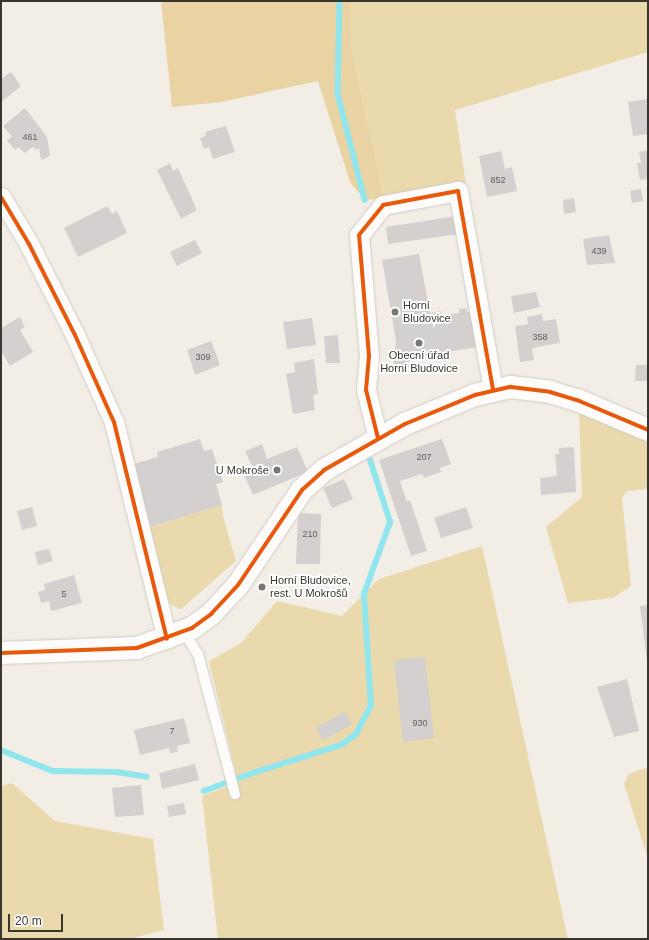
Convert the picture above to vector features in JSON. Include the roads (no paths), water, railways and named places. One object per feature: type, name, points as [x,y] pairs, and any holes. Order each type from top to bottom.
[{"type":"street","points":[[378,438],[366,390],[369,356],[359,235],[383,205],[458,191],[493,389]]},
{"type":"street","points":[[1,197],[29,244],[75,335],[114,422],[176,635]]},
{"type":"street","points":[[1,653],[122,650],[176,635],[211,614],[238,585],[302,490],[339,460],[405,424],[493,389],[511,387],[550,392],[577,400],[648,430]]},
{"type":"lane","points":[[176,635],[198,654],[234,790]]},
{"type":"waterway","points":[[340,1],[338,94],[365,200]]},
{"type":"waterway","points":[[204,791],[250,774],[341,745],[356,734],[371,706],[364,594],[390,522],[370,460]]},
{"type":"waterway","points":[[1,750],[53,771],[117,772],[147,777]]},
{"type":"place","name":"Horní Bludovice","points":[[395,312]]},
{"type":"place","name":"Obecní úřad Horní Bludovice","points":[[419,343]]},
{"type":"place","name":"U Mokroše","points":[[277,470]]},
{"type":"place","name":"Horní Bludovice, rest. U Mokrošů","points":[[262,587]]}]
